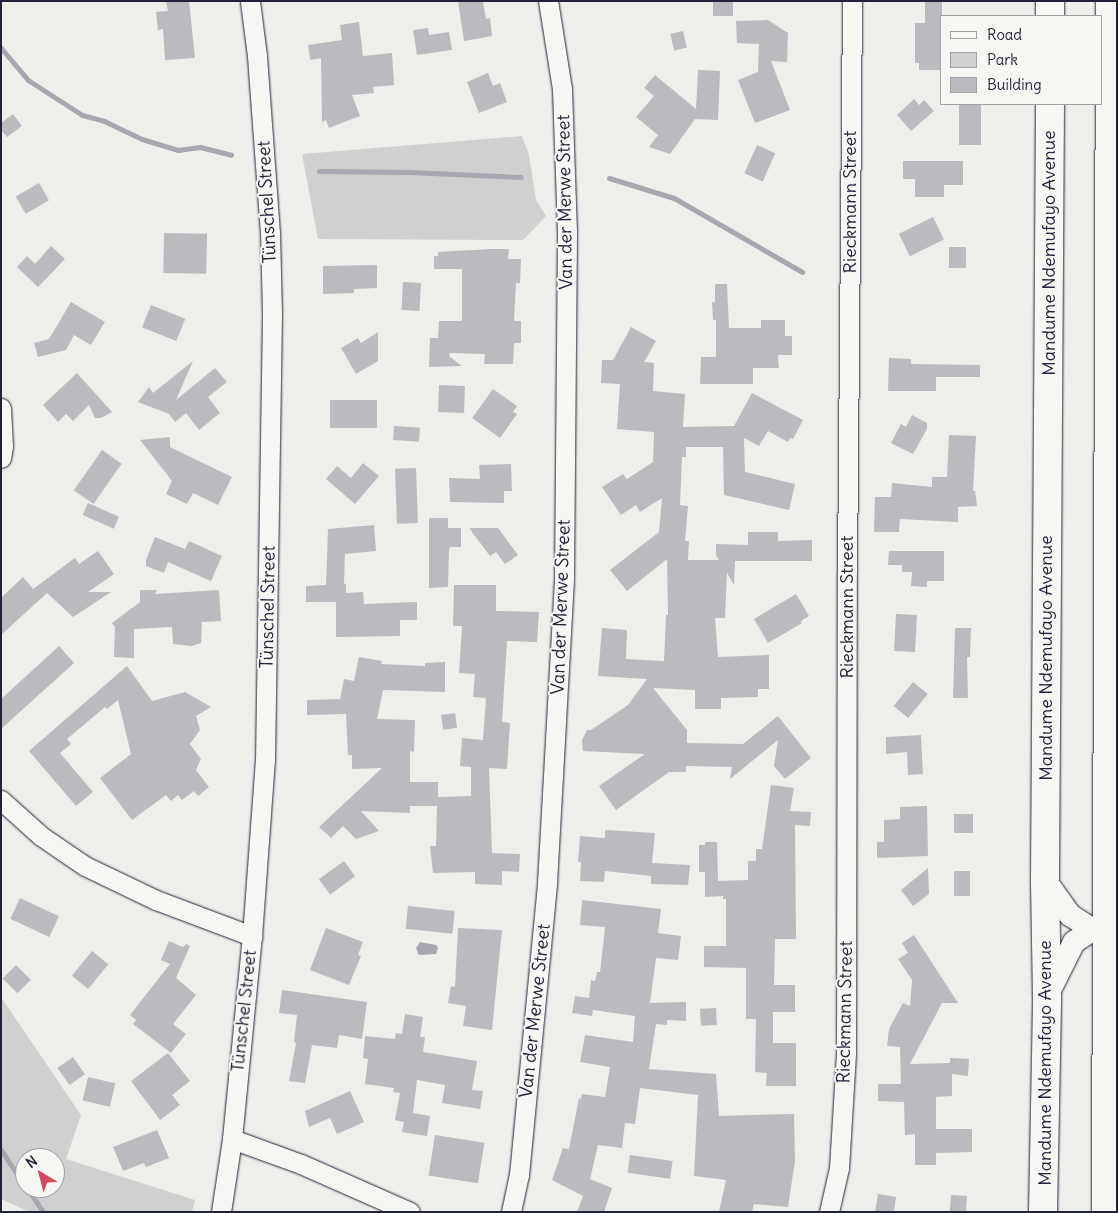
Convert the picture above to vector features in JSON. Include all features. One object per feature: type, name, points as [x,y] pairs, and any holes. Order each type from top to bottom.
[{"type":"main road","points":[[1050,1],[1050,15]]},
{"type":"main road","points":[[1106,1212],[1113,973],[1107,929],[1112,878],[1110,1]]},
{"type":"main road","name":"Mandume Ndemufayo Avenue","points":[[1043,1212],[1047,997],[1045,880],[1050,105]]},
{"type":"street","name":"Tünschel Street","points":[[221,1212],[232,1139],[252,936],[265,760],[272,314],[265,143],[250,1]]},
{"type":"street","name":"Van der Merwe Street","points":[[511,1212],[518,1175],[547,883],[564,578],[567,223],[562,89],[548,1]]},
{"type":"street","name":"Rieckmann Street","points":[[829,1212],[839,1168],[846,1052],[846,582],[852,1]]},
{"type":"street","points":[[1,408],[3,446],[1,458]]},
{"type":"street","points":[[1,800],[41,836],[85,866],[156,900],[252,936]]},
{"type":"street","points":[[1045,880],[1070,915],[1107,929]]},
{"type":"street","points":[[1047,997],[1071,946],[1076,940],[1107,929]]},
{"type":"street","points":[[232,1139],[301,1164],[410,1212]]},
{"type":"green space","points":[[522,136],[529,155],[536,200],[546,216],[523,240],[318,239],[302,154]]},
{"type":"green space","points":[[1,997],[81,1115],[66,1159],[195,1200],[192,1212],[29,1212],[1,1199]]},
{"type":"shaded area","points":[[420,942],[436,945],[438,948],[436,954],[419,955],[416,948]]},
{"type":"building","points":[[166,1],[189,1],[195,58],[165,60],[163,29],[158,30],[156,12],[168,11]]},
{"type":"building","points":[[458,1],[483,1],[486,19],[490,18],[492,36],[464,41]]},
{"type":"building","points":[[713,1],[733,1],[733,16],[713,16]]},
{"type":"building","points":[[925,1],[942,1],[942,15],[940,15],[940,70],[919,70],[919,63],[915,63],[915,23],[925,23]]},
{"type":"building","points":[[768,20],[788,33],[787,62],[771,61],[790,110],[755,123],[738,80],[758,72],[759,44],[737,43],[736,21]]},
{"type":"building","points":[[359,22],[363,56],[392,53],[394,85],[373,87],[374,93],[352,95],[360,116],[329,128],[326,120],[322,122],[321,58],[310,60],[308,45],[342,40],[340,25]]},
{"type":"building","points":[[428,28],[429,35],[449,32],[452,50],[417,55],[413,30]]},
{"type":"building","points":[[683,31],[687,48],[674,50],[670,34]]},
{"type":"building","points":[[698,70],[720,71],[718,120],[695,119],[670,154],[649,147],[658,135],[636,117],[654,96],[644,88],[655,75],[696,109]]},
{"type":"building","points":[[488,73],[493,86],[500,83],[507,102],[479,113],[467,82]]},
{"type":"building","points":[[914,99],[919,105],[924,100],[934,111],[911,131],[897,115]]},
{"type":"building","points":[[959,105],[981,105],[981,145],[959,145]]},
{"type":"building","points":[[13,114],[22,126],[7,137],[1,130],[1,123]]},
{"type":"building","points":[[757,145],[775,153],[763,181],[744,173]]},
{"type":"building","points":[[903,161],[963,161],[963,185],[944,185],[944,197],[915,197],[915,179],[903,179]]},
{"type":"building","points":[[39,183],[49,200],[26,214],[16,196]]},
{"type":"building","points":[[933,217],[944,239],[910,256],[899,234]]},
{"type":"building","points":[[164,233],[207,234],[206,274],[163,273]]},
{"type":"building","points":[[51,246],[65,259],[38,287],[17,267],[27,256],[35,264]]},
{"type":"building","points":[[949,247],[966,247],[966,268],[949,268]]},
{"type":"building","points":[[509,249],[508,259],[521,259],[520,283],[516,283],[514,321],[521,321],[521,343],[514,343],[513,364],[484,364],[485,354],[449,353],[450,357],[462,366],[429,367],[430,338],[438,338],[439,321],[462,321],[462,269],[434,269],[434,256],[438,256],[438,252]]},
{"type":"building","points":[[377,265],[377,288],[354,289],[354,293],[323,294],[323,266]]},
{"type":"building","points":[[403,282],[421,283],[420,311],[402,310]]},
{"type":"building","points":[[715,284],[727,284],[729,328],[761,328],[761,320],[785,320],[785,336],[792,336],[792,355],[778,355],[779,368],[753,368],[753,384],[700,384],[701,357],[716,357],[716,320],[713,320],[712,302],[715,302]]},
{"type":"building","points":[[71,302],[105,322],[91,345],[74,335],[66,350],[38,357],[34,343],[49,339]]},
{"type":"building","points":[[151,305],[185,319],[176,341],[142,327]]},
{"type":"building","points":[[631,327],[656,341],[644,362],[654,363],[653,391],[685,394],[683,427],[734,426],[752,393],[803,420],[793,439],[790,438],[788,442],[768,431],[759,446],[744,438],[745,472],[795,484],[789,510],[724,495],[723,447],[686,447],[686,457],[682,457],[680,505],[688,506],[685,541],[689,541],[688,560],[719,560],[716,555],[716,544],[748,545],[748,532],[778,532],[778,541],[812,540],[812,561],[735,561],[734,585],[727,573],[725,618],[715,618],[718,657],[769,655],[769,689],[758,689],[758,697],[721,698],[721,709],[695,709],[695,690],[653,688],[687,730],[687,743],[743,744],[778,716],[811,758],[785,779],[774,766],[778,740],[730,779],[732,767],[686,766],[686,772],[669,772],[616,810],[599,786],[645,754],[583,751],[582,740],[587,730],[591,730],[628,705],[647,679],[598,676],[602,628],[627,630],[626,659],[664,661],[666,615],[668,615],[667,559],[627,591],[610,570],[659,532],[662,498],[640,512],[636,505],[621,515],[602,487],[623,474],[627,479],[653,462],[654,432],[617,429],[620,384],[601,383],[602,360],[613,360]]},
{"type":"building","points":[[378,332],[378,361],[356,374],[341,348],[358,338],[361,343]]},
{"type":"building","points":[[889,358],[911,359],[911,364],[980,365],[980,377],[936,377],[936,391],[888,391]]},
{"type":"building","points":[[193,361],[176,400],[215,368],[227,382],[208,397],[220,413],[199,430],[186,413],[175,422],[169,414],[138,402],[149,387],[153,393]]},
{"type":"building","points":[[77,373],[112,412],[101,418],[95,418],[89,405],[73,421],[66,414],[58,422],[43,405]]},
{"type":"building","points":[[439,385],[465,386],[464,413],[438,412]]},
{"type":"building","points":[[493,389],[517,406],[513,412],[517,414],[500,438],[472,418]]},
{"type":"building","points":[[330,400],[377,400],[377,428],[330,428]]},
{"type":"building","points":[[912,415],[927,423],[927,429],[913,454],[891,443],[901,424],[906,427]]},
{"type":"building","points":[[394,426],[420,428],[419,442],[393,440]]},
{"type":"building","points":[[949,435],[976,436],[973,491],[975,491],[977,506],[958,507],[958,522],[900,519],[899,532],[874,532],[875,497],[891,497],[892,483],[932,487],[932,477],[947,477]]},
{"type":"building","points":[[170,437],[170,447],[232,477],[218,505],[193,493],[187,504],[166,494],[172,481],[140,440]]},
{"type":"building","points":[[102,450],[122,464],[94,504],[74,490]]},
{"type":"building","points":[[363,463],[379,476],[355,504],[326,479],[337,466],[351,478]]},
{"type":"building","points":[[511,464],[512,491],[504,491],[504,503],[450,502],[449,478],[480,479],[479,465]]},
{"type":"building","points":[[416,468],[418,523],[397,524],[395,469]]},
{"type":"building","points":[[88,503],[119,517],[114,529],[83,515]]},
{"type":"building","points":[[429,518],[448,518],[448,528],[461,528],[461,547],[450,547],[449,550],[448,587],[429,588]]},
{"type":"building","points":[[374,525],[376,551],[345,554],[344,584],[346,584],[346,593],[363,592],[364,604],[417,602],[417,620],[400,620],[400,636],[336,637],[336,602],[306,602],[306,586],[326,585],[328,529]]},
{"type":"building","points":[[469,528],[498,528],[518,555],[505,564],[496,552],[490,556]]},
{"type":"building","points":[[155,537],[185,549],[189,541],[222,556],[211,581],[168,562],[164,573],[146,566],[146,560]]},
{"type":"building","points":[[98,551],[114,574],[88,592],[111,592],[73,617],[47,593],[1,635],[1,598],[23,577],[33,589],[75,558],[79,564]]},
{"type":"building","points":[[889,551],[944,551],[944,581],[927,581],[927,587],[911,586],[912,572],[902,572],[902,565],[888,565]]},
{"type":"building","points":[[454,585],[496,585],[496,611],[539,612],[537,642],[507,641],[502,722],[510,723],[507,769],[489,768],[492,853],[520,854],[519,872],[502,871],[502,885],[475,884],[475,872],[433,873],[430,846],[436,846],[437,806],[410,806],[410,813],[361,811],[379,831],[356,839],[343,826],[331,838],[319,827],[382,768],[352,769],[352,755],[348,755],[346,714],[307,715],[307,700],[340,699],[344,679],[354,681],[359,657],[382,661],[381,664],[425,666],[425,663],[445,662],[445,692],[383,690],[377,719],[415,720],[414,752],[410,751],[410,782],[438,782],[438,797],[471,796],[471,767],[460,766],[462,738],[483,740],[486,698],[473,697],[475,674],[459,673],[462,626],[453,626]]},
{"type":"building","points":[[140,590],[157,590],[155,594],[219,590],[221,621],[202,622],[201,643],[192,646],[173,644],[172,627],[134,629],[134,658],[114,657],[115,627],[112,623],[140,602]]},
{"type":"building","points":[[796,594],[809,616],[801,621],[802,623],[768,643],[754,619]]},
{"type":"building","points":[[896,614],[917,615],[915,652],[894,651]]},
{"type":"building","points":[[955,628],[971,628],[970,657],[967,657],[968,698],[953,698]]},
{"type":"building","points":[[59,646],[74,663],[1,729],[1,699]]},
{"type":"building","points":[[127,666],[152,701],[185,692],[211,707],[196,716],[200,730],[190,744],[201,759],[196,770],[209,787],[198,796],[194,791],[182,800],[178,795],[171,801],[166,795],[132,820],[100,778],[131,754],[118,700],[107,709],[105,707],[67,739],[71,744],[60,753],[93,792],[76,806],[29,751]]},
{"type":"building","points":[[913,682],[928,694],[908,718],[893,706]]},
{"type":"building","points":[[455,713],[457,728],[443,730],[441,715]]},
{"type":"building","points":[[921,735],[923,774],[908,775],[907,752],[886,754],[886,737]]},
{"type":"building","points":[[771,785],[794,788],[790,811],[811,812],[810,826],[795,825],[796,939],[775,939],[774,985],[795,985],[795,1012],[773,1012],[773,1043],[796,1043],[796,1086],[766,1086],[767,1073],[755,1072],[756,1019],[746,1019],[746,968],[704,967],[704,946],[726,946],[726,899],[723,899],[723,896],[705,897],[705,872],[699,872],[699,845],[705,845],[705,842],[717,842],[718,881],[748,880],[748,861],[756,861],[756,849],[762,849]]},
{"type":"building","points":[[927,806],[928,856],[877,858],[877,842],[884,842],[884,820],[900,819],[900,807]]},
{"type":"building","points":[[954,814],[973,814],[973,833],[954,833]]},
{"type":"building","points":[[605,830],[655,833],[652,863],[690,865],[688,885],[651,884],[651,876],[605,871],[604,882],[580,881],[581,862],[578,862],[580,836],[605,838]]},
{"type":"building","points":[[344,861],[355,876],[330,895],[319,879]]},
{"type":"building","points":[[928,868],[929,894],[913,906],[901,890]]},
{"type":"building","points":[[954,871],[970,871],[970,896],[954,896]]},
{"type":"building","points":[[20,898],[59,916],[49,937],[10,919]]},
{"type":"building","points":[[582,900],[661,909],[658,933],[681,936],[678,960],[656,958],[650,1003],[686,1002],[686,1021],[667,1020],[667,1025],[656,1024],[649,1069],[716,1074],[719,1116],[794,1114],[795,1161],[788,1207],[754,1204],[752,1212],[719,1212],[726,1180],[694,1176],[698,1095],[640,1088],[635,1124],[625,1123],[622,1148],[598,1145],[590,1179],[612,1188],[604,1212],[577,1212],[583,1196],[552,1180],[563,1148],[569,1149],[579,1098],[581,1099],[582,1094],[605,1097],[610,1067],[580,1062],[585,1035],[633,1042],[635,1016],[593,1010],[592,1016],[572,1013],[575,996],[589,998],[591,980],[595,981],[597,972],[600,972],[605,927],[580,925]]},
{"type":"building","points":[[408,906],[455,911],[452,934],[406,929]]},
{"type":"building","points":[[326,928],[363,942],[358,955],[361,956],[349,985],[310,970]]},
{"type":"building","points":[[458,928],[502,930],[492,1030],[463,1026],[466,1006],[448,1003],[451,986],[455,987]]},
{"type":"building","points":[[914,935],[958,1003],[942,1003],[910,1064],[950,1063],[950,1058],[969,1059],[968,1076],[952,1074],[952,1096],[936,1097],[936,1129],[972,1129],[972,1152],[936,1153],[936,1165],[915,1165],[915,1134],[905,1135],[904,1102],[878,1101],[878,1084],[901,1084],[900,1047],[887,1046],[889,1029],[903,1003],[910,1006],[912,980],[898,959],[908,953],[902,943]]},
{"type":"building","points":[[169,941],[183,947],[186,944],[190,946],[176,978],[196,995],[173,1024],[186,1034],[171,1053],[133,1024],[136,1020],[130,1015],[170,964],[161,960]]},
{"type":"building","points":[[92,951],[108,964],[88,989],[72,976]]},
{"type":"building","points":[[16,965],[31,980],[17,993],[3,978]]},
{"type":"building","points":[[282,990],[367,1002],[362,1039],[339,1035],[337,1048],[312,1045],[305,1083],[289,1081],[296,1043],[294,1042],[297,1015],[279,1013]]},
{"type":"building","points":[[716,1008],[717,1025],[701,1026],[700,1009]]},
{"type":"building","points":[[405,1014],[423,1017],[420,1037],[425,1037],[423,1052],[477,1061],[472,1090],[483,1091],[480,1109],[442,1103],[445,1085],[417,1080],[413,1113],[430,1116],[427,1136],[402,1132],[404,1122],[395,1120],[400,1093],[393,1092],[394,1088],[365,1084],[368,1059],[363,1058],[365,1036],[395,1039],[396,1033],[402,1034]]},
{"type":"building","points":[[168,1053],[190,1081],[172,1095],[180,1105],[160,1120],[131,1081]]},
{"type":"building","points":[[73,1057],[85,1074],[69,1085],[57,1068]]},
{"type":"building","points":[[88,1077],[115,1083],[110,1107],[83,1100]]},
{"type":"building","points":[[350,1091],[364,1122],[337,1134],[330,1118],[309,1127],[305,1111]]},
{"type":"building","points":[[157,1130],[169,1158],[146,1167],[144,1163],[123,1171],[113,1147]]},
{"type":"building","points":[[435,1135],[484,1143],[478,1183],[429,1175]]},
{"type":"building","points":[[630,1155],[673,1161],[670,1179],[627,1173]]},
{"type":"building","points":[[878,1194],[896,1197],[894,1212],[875,1212]]},
{"type":"building","points":[[951,1195],[967,1196],[966,1212],[950,1212]]},
{"type":"waterway","points":[[1,48],[28,80],[82,115],[104,121],[142,139],[178,150],[200,147],[231,155]]},
{"type":"waterway","points":[[319,171],[410,172],[521,177]]},
{"type":"waterway","points":[[609,178],[674,198],[802,272]]},
{"type":"waterway","points":[[1,1150],[15,1171]]},
{"type":"waterway","points":[[34,1198],[43,1212]]}]
